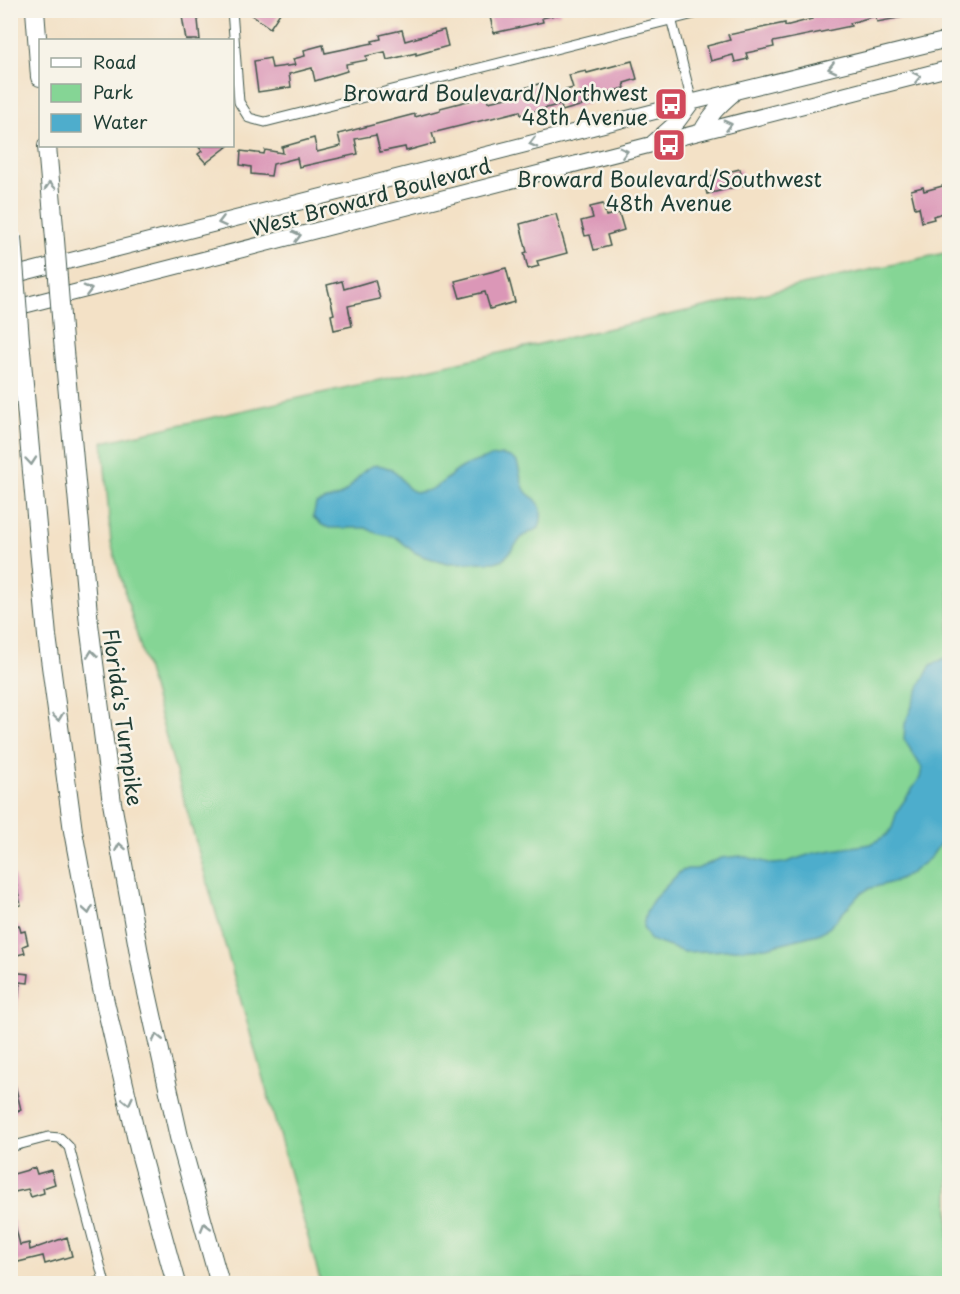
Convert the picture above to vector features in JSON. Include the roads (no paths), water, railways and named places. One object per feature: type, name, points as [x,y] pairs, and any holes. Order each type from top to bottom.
[{"type":"highway","points":[[35,10],[39,64]]},
{"type":"highway","name":"Florida's Turnpike","points":[[46,147],[89,624],[112,804],[142,970],[179,1137],[220,1284]]},
{"type":"highway","points":[[11,230],[47,636],[73,831],[102,989],[136,1138],[176,1284]]},
{"type":"main road","name":"West Broward Boulevard","points":[[10,276],[692,102],[950,39]]},
{"type":"main road","name":"West Broward Boulevard","points":[[10,309],[950,68]]},
{"type":"main road","points":[[701,132],[712,113],[735,93]]},
{"type":"main road","points":[[651,145],[678,121],[692,102]]},
{"type":"street","points":[[232,10],[239,102],[249,118],[265,122],[670,15],[710,10]]},
{"type":"street","points":[[670,15],[692,102]]},
{"type":"street","points":[[10,1147],[48,1137],[60,1138],[69,1147],[105,1282],[92,1284]]},
{"type":"water","points":[[502,455],[517,462],[523,487],[527,494],[538,503],[541,517],[539,528],[523,536],[504,559],[495,562],[448,563],[414,552],[397,538],[366,528],[329,528],[313,517],[316,504],[341,495],[362,473],[373,466],[380,465],[389,469],[399,476],[409,489],[419,492],[432,489],[468,465]]},
{"type":"water","points":[[949,656],[949,831],[931,857],[911,873],[893,882],[868,889],[858,896],[829,928],[818,934],[767,947],[684,952],[650,940],[643,927],[646,912],[653,900],[680,872],[697,869],[721,858],[742,856],[773,864],[784,863],[814,853],[871,844],[887,835],[892,828],[897,811],[920,778],[922,768],[904,739],[905,724],[921,683],[931,665]]},
{"type":"place","name":"Broward Boulevard/Northwest 48th Avenue","points":[[671,104]]},
{"type":"place","name":"Broward Boulevard/Southwest 48th Avenue","points":[[669,145]]}]
